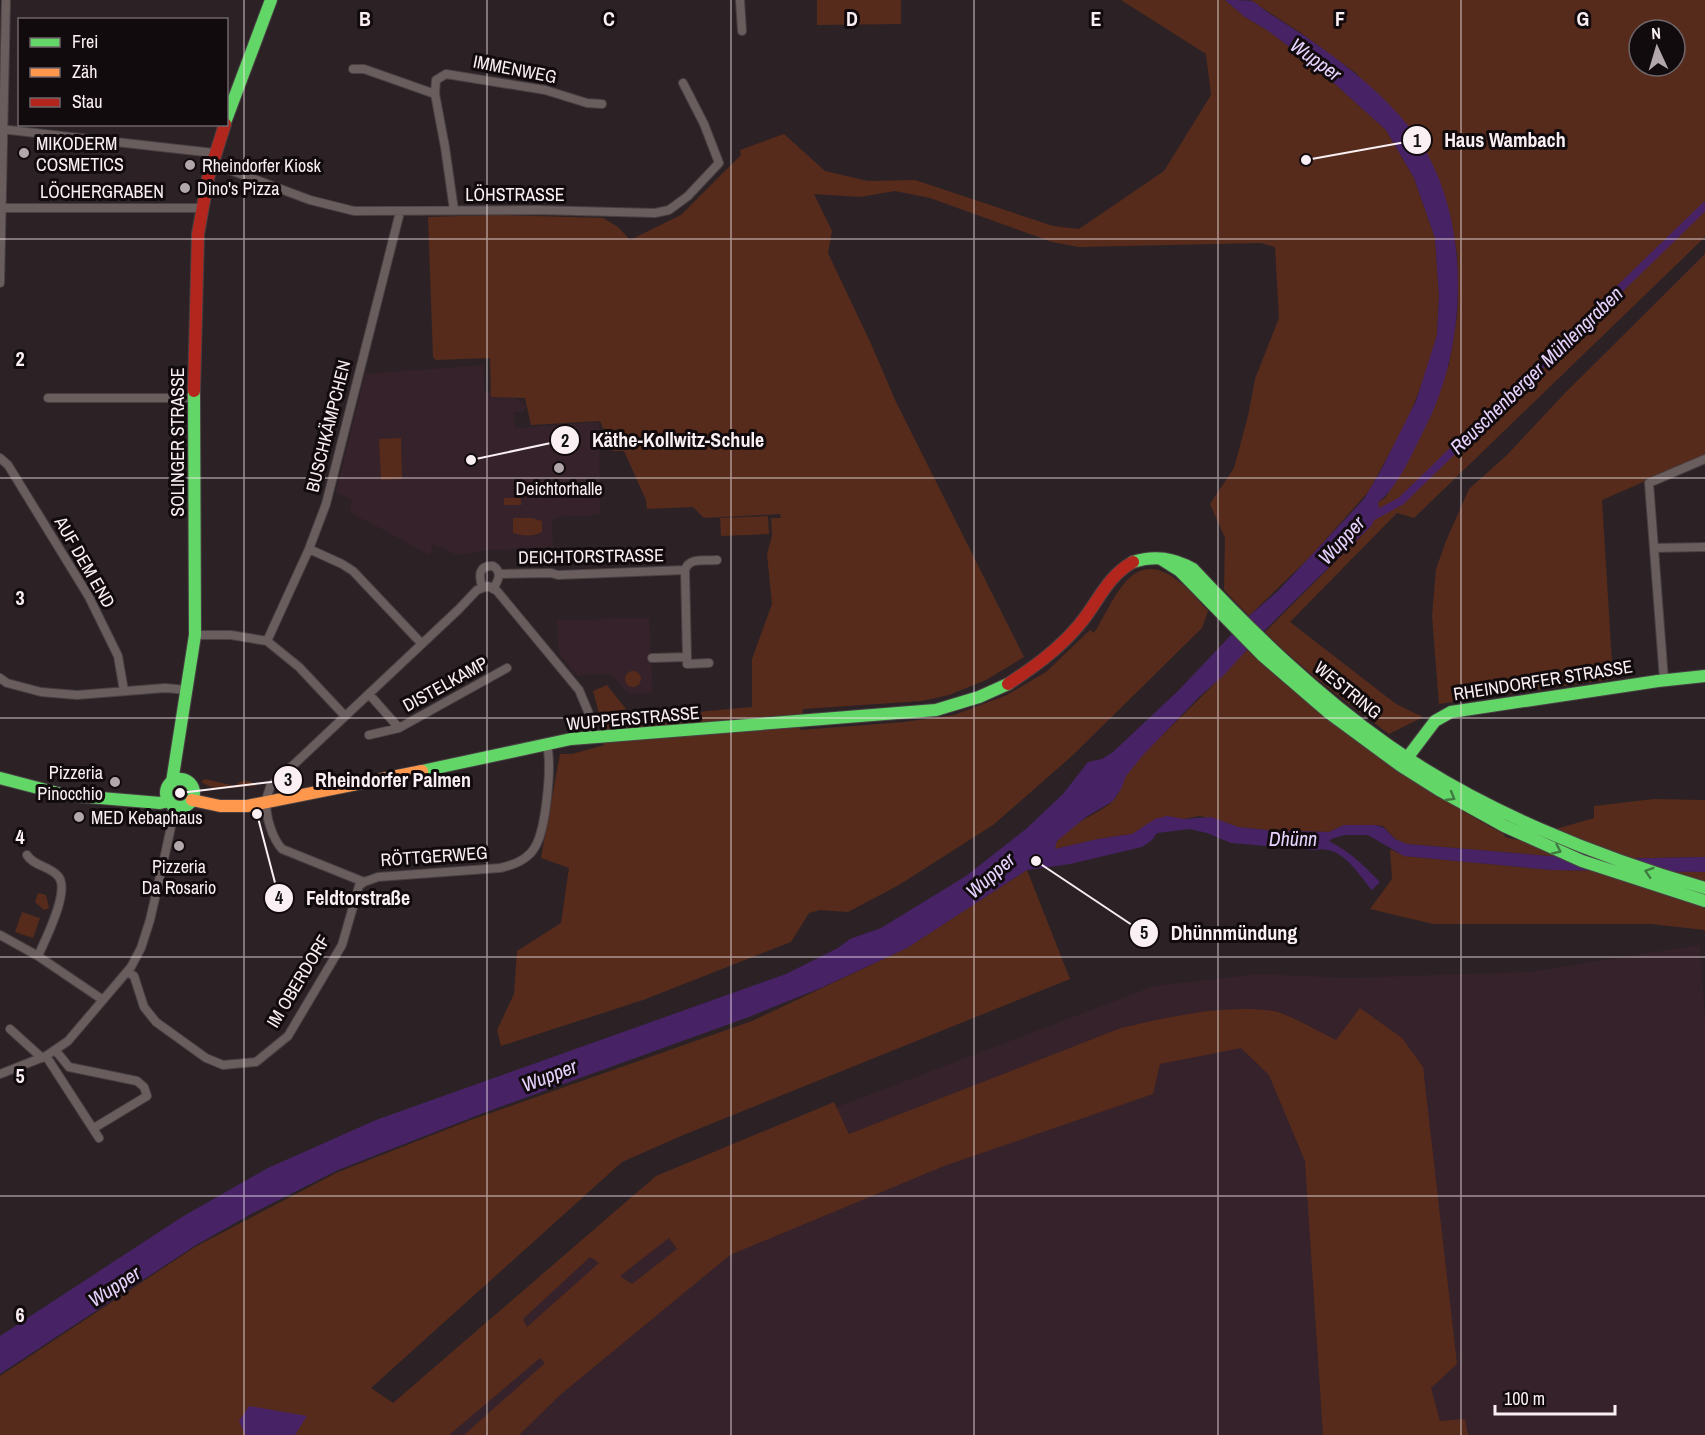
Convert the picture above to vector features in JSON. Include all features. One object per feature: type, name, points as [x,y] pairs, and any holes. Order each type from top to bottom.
[{"type":"main road","points":[[228,115],[271,0]]},
{"type":"main road","name":"SOLINGER STRASSE","points":[[179,794],[176,761],[195,635],[196,265],[200,208],[212,158],[224,126]]},
{"type":"main road","name":"WUPPERSTRASSE","points":[[0,778],[65,795],[99,799],[160,803],[179,794],[223,808],[252,807],[266,801],[571,739],[936,710],[979,697],[1020,677],[1045,659],[1079,625],[1121,568],[1138,560],[1160,558],[1203,587],[1329,713],[1404,762]]},
{"type":"main road","name":"RHEINDORFER STRASSE","points":[[1404,762],[1435,721],[1451,712],[1705,676]]},
{"type":"main road","points":[[1404,762],[1455,799],[1504,826],[1582,861],[1705,902]]},
{"type":"main road","points":[[1404,762],[1535,827],[1622,863],[1705,888]]},
{"type":"street","points":[[0,283],[3,12],[6,0]]},
{"type":"street","points":[[740,0],[742,31]]},
{"type":"street","points":[[353,69],[364,69],[435,94],[454,210]]},
{"type":"street","name":"IMMENWEG","points":[[435,94],[436,80],[446,74],[545,90],[587,103],[602,104]]},
{"type":"street","name":"LÖHSTRASSE","points":[[2,129],[212,158],[310,200],[354,211],[655,213],[669,210],[688,196],[719,163],[704,124],[683,83]]},
{"type":"street","name":"LÖCHERGRABEN","points":[[2,208],[200,208]]},
{"type":"street","name":"BUSCHKÄMPCHEN","points":[[267,641],[309,549],[326,504],[400,212]]},
{"type":"street","points":[[48,398],[194,398]]},
{"type":"street","name":"AUF DEM END","points":[[0,458],[8,465],[89,597],[118,656],[124,691]]},
{"type":"street","points":[[1664,680],[1650,483],[1705,459]]},
{"type":"street","points":[[1654,548],[1705,547]]},
{"type":"street","points":[[309,549],[353,571],[422,644]]},
{"type":"street","name":"DEICHTORSTRASSE","points":[[687,657],[686,566],[691,561],[717,560]]},
{"type":"street","name":"DEICHTORSTRASSE","points":[[488,588],[479,574],[484,567],[495,567],[499,574],[551,573],[558,575],[685,570]]},
{"type":"street","points":[[266,801],[270,787],[477,590],[488,588],[499,574]]},
{"type":"street","points":[[488,588],[532,632],[579,690],[590,716],[591,737]]},
{"type":"street","points":[[195,635],[231,635],[267,641],[299,667],[345,716]]},
{"type":"street","points":[[652,658],[687,657],[687,664],[709,663]]},
{"type":"street","name":"DISTELKAMP","points":[[369,735],[399,728],[507,669]]},
{"type":"street","points":[[0,678],[7,683],[41,693],[77,695],[165,688],[188,690]]},
{"type":"street","name":"DISTELKAMP","points":[[369,694],[399,728]]},
{"type":"street","name":"RÖTTGERWEG","points":[[266,801],[272,832],[282,849],[364,882],[378,877],[512,866],[529,855],[536,846],[543,823],[550,757],[547,745]]},
{"type":"street","points":[[0,1074],[56,1051],[68,1041],[128,972],[141,948],[150,920],[172,822],[171,814],[179,794]]},
{"type":"street","points":[[27,855],[30,860],[57,874],[62,889],[56,914],[38,956]]},
{"type":"street","name":"IM OBERDORF","points":[[128,972],[134,976],[144,1007],[156,1022],[206,1058],[223,1065],[256,1062],[288,1036],[342,945],[359,886],[364,882]]},
{"type":"street","points":[[0,935],[38,956],[103,1000]]},
{"type":"street","points":[[10,1029],[44,1057],[99,1138]]},
{"type":"street","points":[[56,1051],[69,1067],[138,1081],[144,1087],[147,1096],[94,1128]]},
{"type":"shaded area","points":[[817,0],[901,0],[901,24],[817,25]]},
{"type":"shaded area","points":[[1121,0],[1225,0],[1245,17],[1267,30],[1315,66],[1386,130],[1414,178],[1435,238],[1439,296],[1437,335],[1425,377],[1406,423],[1369,491],[1311,556],[1249,616],[1224,590],[1225,538],[1210,504],[1234,468],[1255,379],[1279,318],[1275,247],[1261,243],[1079,247],[1052,242],[930,198],[895,191],[860,197],[814,194],[832,231],[828,253],[896,402],[1024,657],[986,680],[949,695],[922,701],[803,709],[800,730],[904,722],[954,715],[1007,695],[1046,672],[1090,630],[1094,633],[1123,585],[1134,574],[1146,569],[1169,574],[1190,591],[1208,611],[1202,628],[1073,755],[993,825],[899,885],[848,912],[820,910],[809,913],[791,942],[643,1000],[501,1046],[497,1030],[514,994],[517,951],[561,923],[569,868],[541,858],[560,754],[572,754],[604,745],[601,721],[593,691],[607,685],[633,718],[752,707],[752,659],[772,604],[767,554],[772,536],[771,518],[781,518],[780,514],[704,518],[693,507],[647,509],[646,500],[624,451],[613,451],[600,421],[531,425],[525,398],[491,397],[490,358],[436,360],[433,357],[428,217],[497,215],[603,218],[618,227],[630,240],[681,215],[741,155],[740,150],[784,134],[825,171],[868,181],[915,180],[1053,226],[1079,229],[1164,171],[1211,95],[1206,54]]},
{"type":"shaded area","points":[[1250,0],[1705,0],[1705,237],[1414,518],[1397,513],[1290,622],[1396,704],[1423,717],[1389,734],[1310,673],[1265,632],[1372,525],[1378,502],[1385,498],[1406,464],[1431,415],[1449,364],[1457,315],[1457,254],[1444,196],[1357,74],[1298,31]]},
{"type":"shaded area","points":[[1705,254],[1705,455],[1602,500],[1613,679],[1439,704],[1432,616],[1436,569],[1469,489],[1507,455],[1565,393]]},
{"type":"shaded area","points":[[483,365],[485,392],[491,392],[491,397],[513,397],[527,406],[523,412],[514,412],[515,428],[599,422],[600,513],[560,517],[552,521],[553,547],[490,550],[457,555],[433,544],[430,555],[350,512],[352,500],[336,492],[365,374]]},
{"type":"shaded area","points":[[401,438],[402,479],[381,480],[379,439]]},
{"type":"shaded area","points":[[518,489],[521,489],[521,505],[504,505],[504,498],[514,498],[518,495]]},
{"type":"shaded area","points":[[768,516],[769,534],[721,536],[720,518]]},
{"type":"shaded area","points":[[513,518],[532,518],[542,521],[542,532],[528,536],[513,533]]},
{"type":"shaded area","points":[[649,618],[653,693],[628,693],[611,674],[577,675],[559,654],[557,620]]},
{"type":"shaded area","points":[[1246,649],[1319,712],[1369,751],[1449,803],[1504,834],[1505,837],[1518,840],[1594,818],[1594,806],[1654,799],[1705,800],[1705,857],[1604,859],[1549,856],[1407,844],[1395,839],[1383,826],[1376,825],[1344,825],[1329,832],[1266,830],[1238,827],[1200,816],[1183,819],[1167,816],[1147,824],[1132,834],[1055,849],[1062,835],[1070,828],[1113,801],[1131,768]]},
{"type":"shaded area","points":[[630,671],[636,671],[641,679],[639,685],[630,687],[625,682],[625,676]]},
{"type":"shaded area","points":[[205,779],[235,786],[240,782],[249,781],[257,786],[220,789],[201,782]]},
{"type":"shaded area","points":[[177,786],[183,786],[187,793],[183,800],[177,800],[173,796],[173,790]]},
{"type":"shaded area","points":[[1390,849],[1404,856],[1551,870],[1705,872],[1705,930],[1651,924],[1433,924],[1370,909],[1392,879]]},
{"type":"shaded area","points":[[1027,870],[1070,979],[622,1162],[371,1388],[393,1403],[656,1176],[834,1102],[849,1134],[1121,1028],[1216,1010],[1254,1009],[1273,1011],[1295,1019],[1336,1040],[1360,1008],[1402,1038],[1423,1067],[1457,1364],[1431,1388],[1440,1421],[1465,1419],[1468,1435],[1323,1435],[1305,1161],[1269,1075],[1241,1048],[1160,1064],[1153,1094],[944,1166],[730,1255],[560,1395],[519,1435],[464,1435],[545,1363],[540,1358],[449,1435],[0,1435],[0,1376],[195,1247],[336,1173],[468,1121],[752,1021],[907,948]],"holes":[[[669,1238],[677,1249],[632,1284],[620,1276]],[[590,1257],[599,1263],[527,1327],[523,1319]]]},
{"type":"shaded area","points":[[38,893],[46,895],[49,908],[44,910],[35,902]]},
{"type":"shaded area","points":[[22,912],[40,918],[33,938],[15,932]]},
{"type":"shaded area","points":[[1700,945],[1705,1019],[1705,1435],[388,1435],[656,1176],[1154,986],[1259,974],[1349,978],[1529,972]]},
{"type":"water","points":[[1225,0],[1252,1],[1305,36],[1366,82],[1410,128],[1430,160],[1445,195],[1454,234],[1458,274],[1457,314],[1451,354],[1440,392],[1426,426],[1399,478],[1378,502],[1379,508],[1372,525],[1143,755],[1126,776],[1113,801],[1086,817],[1057,841],[1055,849],[1132,834],[1155,819],[1167,816],[1184,819],[1211,817],[1238,827],[1266,830],[1329,832],[1344,825],[1376,825],[1384,828],[1395,839],[1407,844],[1549,856],[1604,859],[1705,857],[1705,872],[1551,870],[1404,856],[1368,835],[1345,835],[1331,839],[1329,841],[1351,855],[1380,882],[1372,890],[1348,861],[1332,851],[1231,843],[1190,829],[1157,833],[1142,847],[1070,864],[1027,870],[907,948],[823,987],[746,1018],[486,1112],[338,1170],[196,1245],[0,1374],[0,1336],[182,1217],[268,1168],[376,1120],[786,974],[838,948],[850,939],[881,928],[966,876],[1026,829],[1063,794],[1088,762],[1102,759],[1113,752],[1178,691],[1249,616],[1278,591],[1364,499],[1416,401],[1437,335],[1439,296],[1435,238],[1414,178],[1386,130],[1315,66],[1267,30],[1245,17]]},
{"type":"water","points":[[249,1406],[307,1416],[295,1435],[245,1435],[239,1421]]},
{"type":"waterway","name":"Reuschenberger Mühlengraben","points":[[1368,519],[1401,501],[1705,206]]},
{"type":"traffic: fast","points":[[228,115],[271,0]]},
{"type":"traffic: fast","points":[[172,782],[195,635],[194,391]]},
{"type":"traffic: fast","points":[[1161,559],[1180,571],[1263,656],[1329,713],[1401,766],[1439,790],[1504,826],[1582,861],[1705,901]]},
{"type":"traffic: fast","points":[[1133,562],[1164,559],[1193,569],[1310,684],[1361,725],[1424,769],[1500,811],[1540,829],[1623,862],[1705,888]]},
{"type":"traffic: fast","points":[[1404,762],[1435,721],[1451,712],[1705,676]]},
{"type":"traffic: fast","points":[[422,771],[571,739],[936,710],[979,697],[1008,684]]},
{"type":"traffic: fast","points":[[0,778],[65,795],[160,803],[169,801]]},
{"type":"traffic: fast","points":[[180,779],[190,783],[194,793],[190,803],[180,807],[170,803],[166,793],[170,783],[180,779]]},
{"type":"traffic: slow","points":[[192,800],[220,806],[247,806],[422,771]]},
{"type":"traffic: jam","points":[[194,391],[198,234],[208,178],[224,126]]},
{"type":"traffic: jam","points":[[1008,684],[1055,650],[1086,617],[1116,575],[1133,562]]},
{"type":"place","name":"MIKODERM COSMETICS","points":[[24,153]]},
{"type":"place","name":"Haus Wambach","points":[[1306,160]]},
{"type":"place","name":"Rheindorfer Kiosk","points":[[190,165]]},
{"type":"place","name":"Dino's Pizza","points":[[185,188]]},
{"type":"place","name":"Käthe-Kollwitz-Schule","points":[[471,460]]},
{"type":"place","name":"Deichtorhalle","points":[[559,468]]},
{"type":"place","name":"Pizzeria Pinocchio","points":[[115,782]]},
{"type":"place","name":"Rheindorfer Palmen","points":[[180,793]]},
{"type":"place","name":"Feldtorstraße","points":[[257,814]]},
{"type":"place","name":"MED Kebaphaus","points":[[79,817]]},
{"type":"place","name":"Pizzeria Da Rosario","points":[[179,846]]},
{"type":"place","name":"Dhünnmündung","points":[[1036,861]]},
{"type":"water label","name":"Wupper","points":[[1316,59]]},
{"type":"water label","name":"Wupper","points":[[1341,540]]},
{"type":"water label","name":"Dhünn","points":[[1293,838]]},
{"type":"water label","name":"Wupper","points":[[990,875]]},
{"type":"water label","name":"Wupper","points":[[549,1075]]},
{"type":"water label","name":"Wupper","points":[[114,1286]]}]
